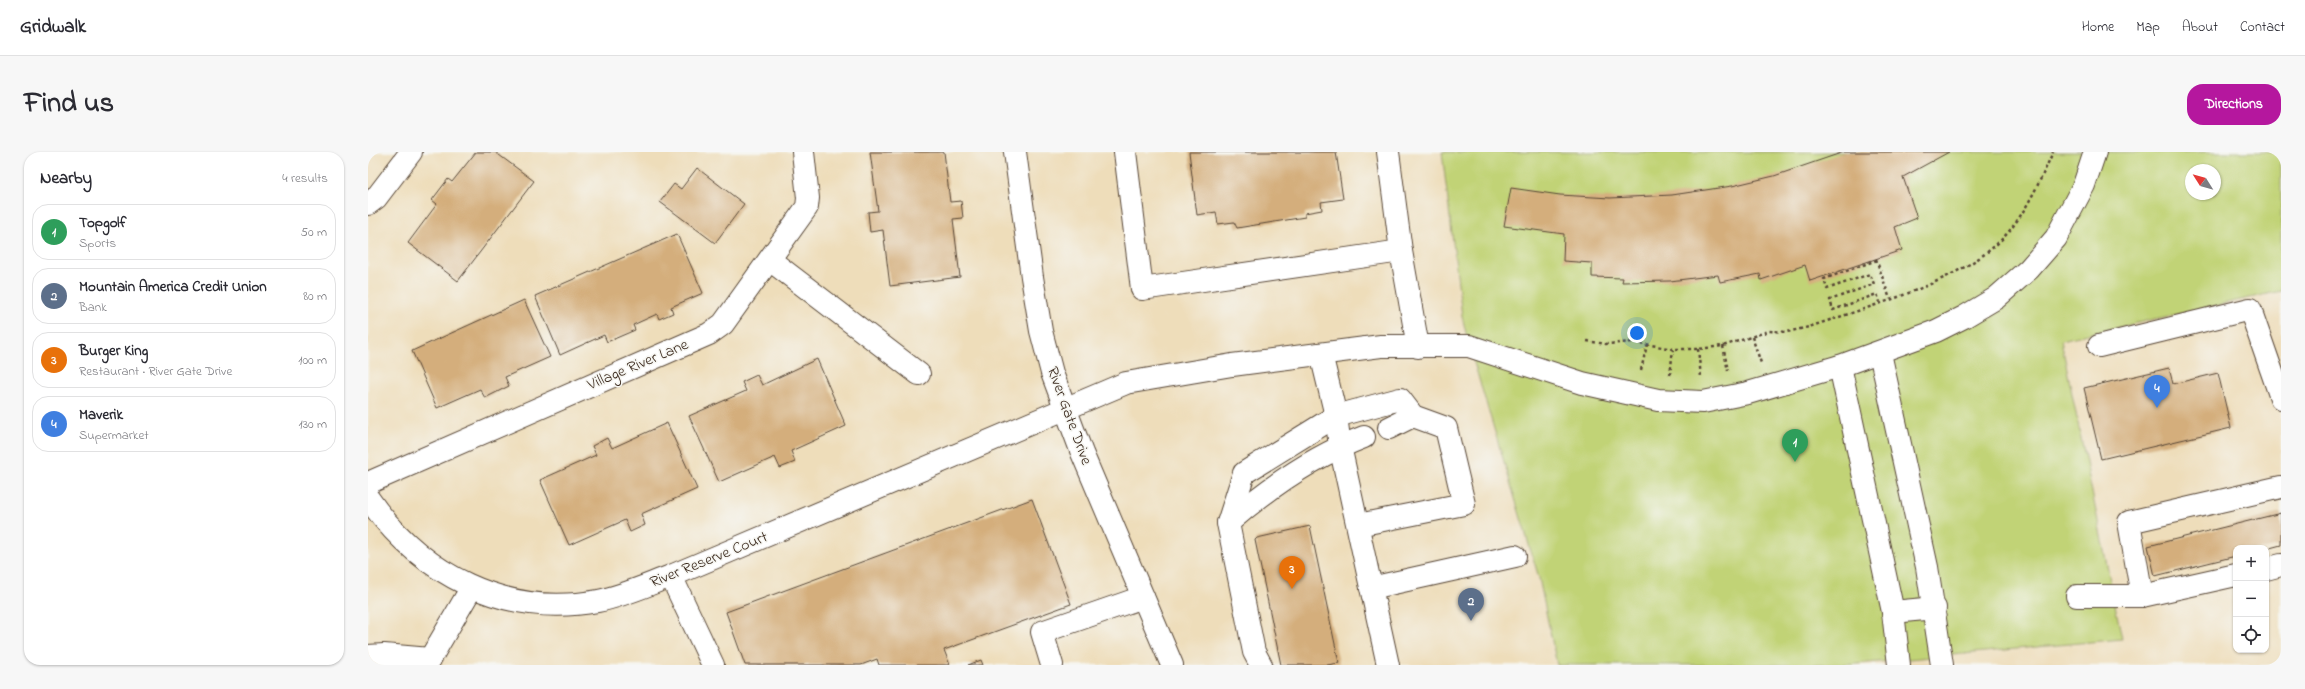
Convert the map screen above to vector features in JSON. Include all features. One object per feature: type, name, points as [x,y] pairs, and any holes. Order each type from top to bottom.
[{"type":"street","points":[[368,204],[376,198],[411,152]]},
{"type":"street","name":"Village River Lane","points":[[368,483],[709,334],[722,324],[770,260],[807,207],[808,198],[802,152]]},
{"type":"street","name":"River Gate Drive","points":[[1015,152],[1041,331],[1052,373],[1065,410],[1142,597],[1172,665]]},
{"type":"street","points":[[1125,152],[1142,289],[1401,251]]},
{"type":"street","points":[[1388,152],[1401,251],[1418,347]]},
{"type":"street","name":"River Reserve Court","points":[[368,498],[406,544],[423,559],[472,587],[505,598],[561,605],[612,597],[670,576],[1126,383],[1232,365],[1381,346],[1469,346],[1582,383],[1658,400],[1703,402],[1725,398],[1748,393],[1880,353],[1964,317],[1996,298],[2029,269],[2056,238],[2084,185],[2096,152]]},
{"type":"street","points":[[770,260],[919,374]]},
{"type":"street","points":[[2099,346],[2250,309],[2281,398]]},
{"type":"street","points":[[1880,353],[1935,608],[1942,665]]},
{"type":"street","points":[[1321,354],[1336,416],[1340,446],[1388,665]]},
{"type":"street","points":[[1840,366],[1893,612],[1899,665]]},
{"type":"street","points":[[1261,665],[1254,652],[1228,523],[1244,473],[1336,416],[1400,399],[1413,416],[1446,428],[1464,504],[1358,525]]},
{"type":"street","points":[[1389,428],[1413,416]]},
{"type":"street","points":[[1228,523],[1260,495],[1340,446],[1364,437]]},
{"type":"street","points":[[2142,596],[2129,522],[2281,487]]},
{"type":"street","points":[[1371,588],[1515,556]]},
{"type":"street","points":[[2269,568],[2281,565]]},
{"type":"street","points":[[670,576],[712,665]]},
{"type":"street","points":[[2077,596],[2142,596],[2233,576]]},
{"type":"street","points":[[368,656],[384,655],[434,662],[472,587]]},
{"type":"street","points":[[1052,665],[1042,632],[1142,597]]},
{"type":"street","points":[[1893,612],[1935,608]]},
{"type":"path","points":[[1587,341],[1606,344],[1634,342],[1673,349],[1704,348],[1742,341],[1769,331],[1787,332],[1808,327],[1938,281],[1989,250],[2003,238],[2022,211],[2053,152]]},
{"type":"path","points":[[1880,302],[1877,294],[1833,310],[1830,300],[1874,284],[1870,274],[1827,289],[1824,279],[1876,260],[1890,299]]},
{"type":"green space","points":[[1442,152],[2281,152],[2281,291],[2061,340],[2122,639],[1846,665],[1557,665],[1539,578],[1469,346],[1462,316]]},
{"type":"building","points":[[476,152],[495,152],[534,181],[458,281],[408,243],[437,204],[432,200],[448,179],[452,182]]},
{"type":"building","points":[[870,152],[944,152],[950,202],[961,201],[963,218],[953,219],[960,277],[890,286],[883,230],[870,232],[868,212],[878,211]]},
{"type":"building","points":[[1189,152],[1336,152],[1343,199],[1321,202],[1322,210],[1305,213],[1305,217],[1237,228],[1234,222],[1218,224],[1216,212],[1197,215]]},
{"type":"building","points":[[1844,152],[1949,152],[1903,177],[1917,218],[1895,227],[1902,250],[1810,281],[1805,265],[1761,280],[1760,274],[1720,282],[1718,275],[1670,281],[1622,282],[1623,278],[1592,277],[1592,263],[1563,261],[1564,234],[1504,226],[1511,188],[1560,195],[1610,198],[1672,195],[1732,186],[1774,176]]},
{"type":"building","points":[[697,168],[744,204],[715,243],[660,202],[674,184],[681,189]]},
{"type":"building","points":[[677,234],[703,293],[671,307],[673,313],[659,319],[657,314],[633,325],[635,330],[607,342],[604,335],[560,355],[535,296]]},
{"type":"building","points":[[524,300],[550,357],[505,377],[509,386],[485,398],[480,389],[437,408],[412,351]]},
{"type":"building","points":[[817,359],[846,426],[791,451],[795,462],[780,468],[775,457],[719,482],[689,416],[746,391],[742,382],[757,375],[762,385]]},
{"type":"building","points":[[2169,368],[2173,384],[2218,373],[2231,428],[2101,459],[2084,388]]},
{"type":"building","points":[[667,423],[697,489],[641,514],[645,525],[630,532],[625,520],[569,545],[540,480],[596,455],[592,446],[607,438],[612,448]]},
{"type":"building","points":[[1032,499],[1071,604],[944,650],[950,665],[879,665],[877,659],[861,665],[745,665],[726,612]]},
{"type":"building","points":[[2281,513],[2281,545],[2269,548],[2269,545],[2233,545],[2233,557],[2155,576],[2148,546]]},
{"type":"building","points":[[1310,526],[1339,663],[1327,665],[1281,665],[1255,540],[1257,538]]},
{"type":"building","points":[[981,660],[983,665],[968,665]]},
{"type":"place","name":"Maverik","points":[[2157,408]]},
{"type":"place","name":"Topgolf","points":[[1795,462]]},
{"type":"place","name":"Burger King","points":[[1292,589]]},
{"type":"place","name":"Mountain America Credit Union","points":[[1471,621]]}]
